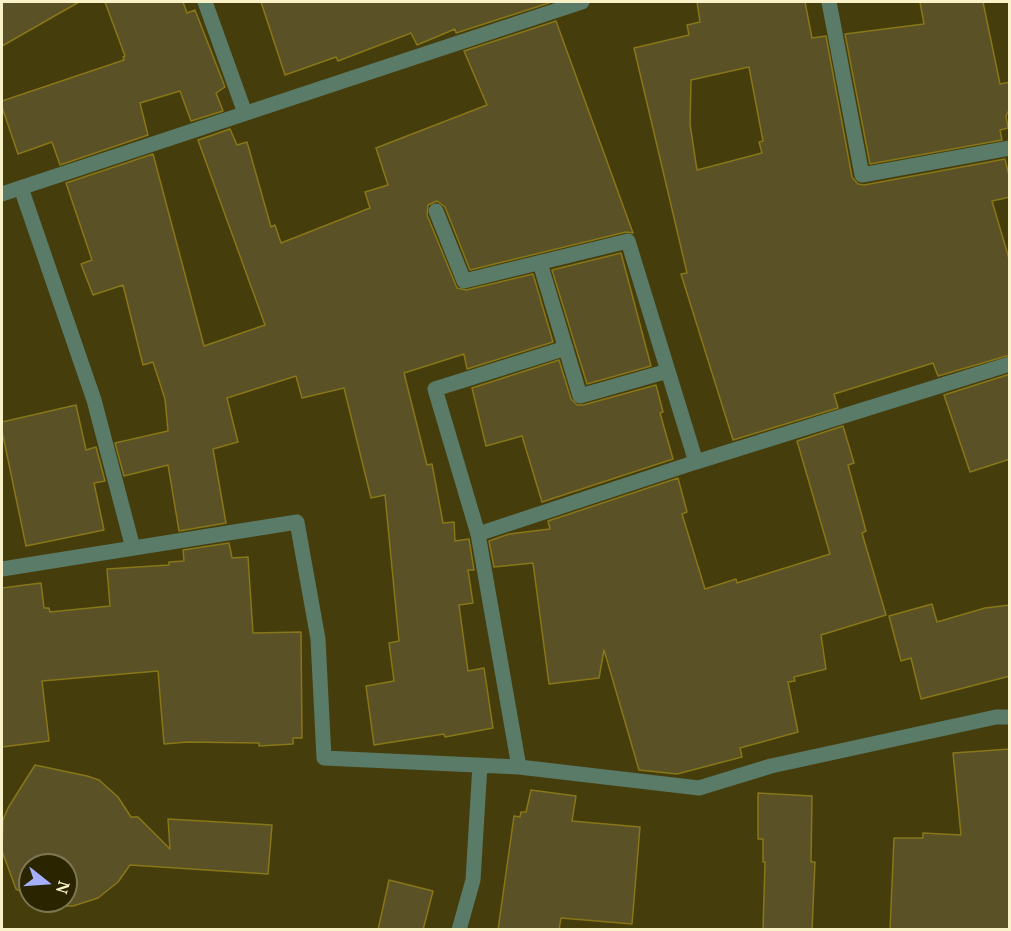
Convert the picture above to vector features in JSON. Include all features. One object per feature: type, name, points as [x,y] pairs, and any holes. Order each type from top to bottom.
[{"type":"street","points":[[205,2],[245,113]]},
{"type":"street","points":[[2,194],[245,113],[541,8],[582,2]]},
{"type":"street","points":[[829,2],[862,175],[1010,148]]},
{"type":"street","points":[[21,188],[94,400],[133,548]]},
{"type":"street","points":[[436,212],[464,281],[628,241],[696,462]]},
{"type":"street","points":[[540,262],[580,396],[668,372]]},
{"type":"street","points":[[519,767],[478,534],[435,389],[566,348]]},
{"type":"street","points":[[478,534],[696,462],[1010,364]]},
{"type":"street","points":[[2,569],[297,522],[318,639],[324,758],[519,767],[699,788],[771,766],[996,717],[1010,717]]},
{"type":"street","points":[[459,930],[473,880],[480,765]]},
{"type":"building","points":[[2,2],[79,2],[2,46]]},
{"type":"building","points":[[105,2],[183,2],[187,13],[195,10],[225,87],[216,93],[223,111],[191,121],[180,91],[140,103],[148,135],[60,165],[52,142],[18,154],[2,101],[124,60],[125,56]]},
{"type":"building","points":[[261,2],[549,3],[456,33],[455,29],[417,45],[411,33],[338,61],[336,57],[285,75]]},
{"type":"building","points":[[697,2],[805,2],[812,38],[826,36],[852,177],[858,184],[864,185],[1005,159],[1010,180],[1010,197],[992,201],[1010,262],[1010,355],[938,376],[933,363],[834,394],[838,408],[733,440],[681,274],[687,273],[634,48],[689,35],[687,25],[700,22]],"holes":[[[749,67],[763,141],[759,142],[762,153],[697,170],[690,124],[691,80]]]},
{"type":"building","points":[[920,2],[983,2],[1000,84],[1010,82],[1010,108],[1006,116],[1008,128],[1000,130],[1002,140],[870,164],[845,34],[924,24]]},
{"type":"building","points":[[556,21],[633,233],[626,232],[470,270],[445,207],[437,201],[428,205],[427,215],[457,288],[466,290],[533,274],[553,342],[467,369],[464,354],[404,373],[427,465],[432,464],[443,523],[454,522],[455,541],[469,539],[474,570],[468,570],[473,603],[459,605],[468,671],[484,668],[493,728],[445,737],[444,734],[374,745],[366,686],[394,681],[389,643],[399,641],[385,495],[371,498],[344,388],[302,398],[296,376],[227,398],[238,442],[213,449],[226,523],[179,531],[168,465],[124,476],[115,443],[168,431],[165,399],[153,362],[143,365],[123,285],[93,295],[81,264],[92,260],[66,183],[153,154],[204,346],[265,325],[198,140],[230,129],[237,145],[247,142],[271,227],[275,225],[281,243],[370,208],[365,192],[388,185],[376,148],[487,105],[464,51]]},
{"type":"building","points":[[621,253],[651,366],[587,384],[552,270]]},
{"type":"building","points":[[559,360],[571,399],[577,405],[656,385],[663,412],[660,413],[673,459],[542,502],[522,436],[486,446],[472,388]]},
{"type":"building","points":[[1010,374],[1010,459],[970,472],[944,395]]},
{"type":"building","points":[[76,405],[86,450],[96,447],[105,481],[94,483],[104,530],[26,546],[2,422]]},
{"type":"building","points":[[843,426],[854,463],[848,465],[866,531],[862,533],[886,615],[821,635],[826,669],[794,677],[795,681],[788,682],[798,732],[740,748],[742,757],[677,774],[639,770],[604,650],[599,678],[549,684],[533,563],[494,567],[489,541],[509,534],[550,529],[548,521],[678,478],[687,512],[682,514],[705,589],[736,579],[737,583],[830,554],[797,441]]},
{"type":"building","points":[[229,543],[232,558],[248,557],[253,633],[301,632],[302,738],[293,738],[293,744],[259,746],[259,743],[164,744],[158,671],[42,681],[49,741],[2,747],[2,588],[41,583],[44,608],[49,608],[50,612],[110,606],[107,569],[169,565],[169,562],[184,561],[183,550]]},
{"type":"building","points":[[932,604],[937,622],[985,608],[1010,605],[1010,676],[921,699],[911,658],[901,661],[889,616]]},
{"type":"building","points":[[1010,749],[1010,930],[890,930],[894,838],[923,838],[923,833],[961,835],[953,753]]},
{"type":"building","points":[[35,765],[87,776],[99,780],[118,797],[131,817],[138,817],[170,849],[168,819],[272,825],[268,874],[130,865],[118,882],[98,898],[78,904],[78,853],[18,853],[18,890],[2,851],[3,820]]},
{"type":"building","points":[[531,790],[576,796],[572,821],[640,827],[632,924],[561,918],[559,930],[498,930],[514,816],[520,817],[521,812],[526,812]]},
{"type":"building","points":[[758,793],[812,796],[811,862],[815,862],[812,930],[763,930],[765,862],[763,862],[763,839],[758,839]]},
{"type":"building","points":[[389,880],[433,891],[423,930],[378,930]]}]
